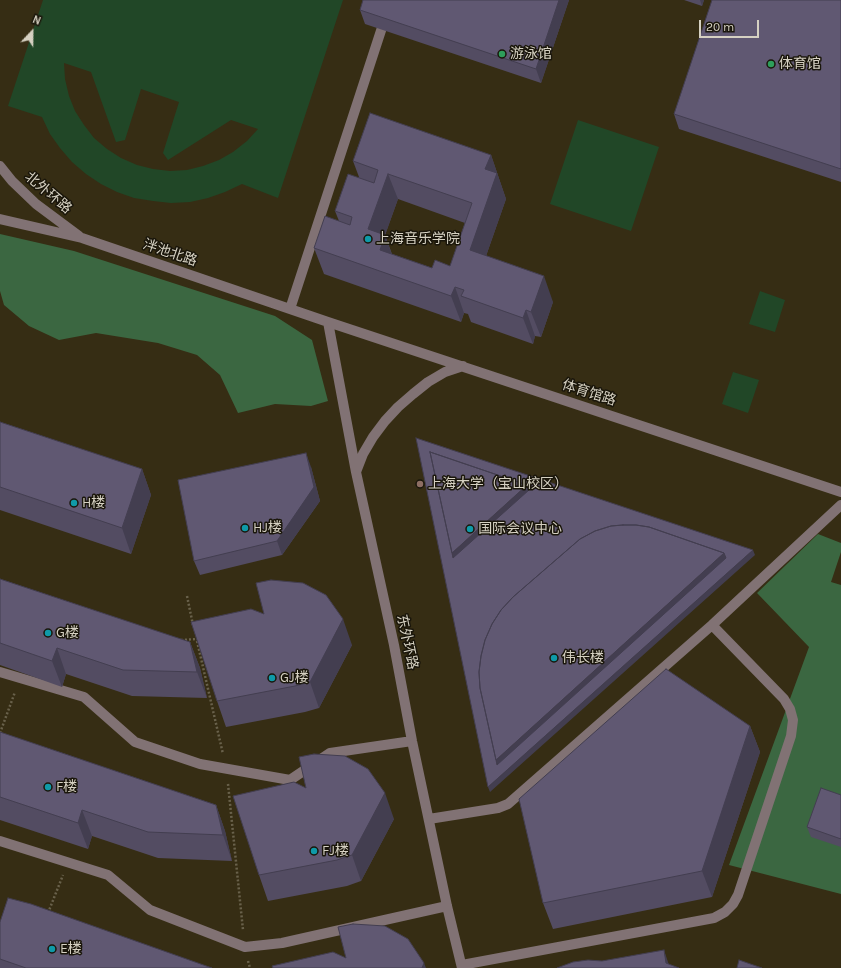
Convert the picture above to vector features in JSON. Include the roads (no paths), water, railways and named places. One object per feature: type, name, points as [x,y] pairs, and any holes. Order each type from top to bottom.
[{"type":"street","points":[[290,309],[391,0]]},
{"type":"street","name":"北外环路","points":[[0,166],[12,181],[36,204],[82,238]]},
{"type":"street","name":"泮池北路","points":[[0,219],[82,238],[328,322]]},
{"type":"street","name":"体育馆路","points":[[328,322],[841,492]]},
{"type":"street","name":"东外环路","points":[[328,322],[356,472],[394,645],[412,741],[447,906],[462,967]]},
{"type":"street","points":[[356,472],[363,454],[373,437],[398,407],[428,382],[445,372],[463,366]]},
{"type":"street","points":[[429,819],[498,808],[508,804],[712,625],[841,505]]},
{"type":"street","points":[[462,967],[714,918],[725,912],[733,904],[738,895],[791,736],[793,720],[790,709],[784,699],[712,625]]},
{"type":"street","points":[[0,672],[84,697],[136,742],[200,764],[290,780],[330,753],[412,741]]},
{"type":"street","points":[[0,841],[108,875],[150,910],[245,947],[282,943],[447,906]]},
{"type":"place","name":"游泳馆","points":[[502,54]]},
{"type":"place","name":"体育馆","points":[[771,64]]},
{"type":"place","name":"上海音乐学院","points":[[368,239]]},
{"type":"place","name":"上海大学（宝山校区）","points":[[420,484]]},
{"type":"place","name":"H楼","points":[[74,503]]},
{"type":"place","name":"HJ楼","points":[[245,528]]},
{"type":"place","name":"国际会议中心","points":[[470,529]]},
{"type":"place","name":"G楼","points":[[48,633]]},
{"type":"place","name":"伟长楼","points":[[554,658]]},
{"type":"place","name":"GJ楼","points":[[272,678]]},
{"type":"place","name":"F楼","points":[[48,787]]},
{"type":"place","name":"FJ楼","points":[[314,851]]},
{"type":"place","name":"E楼","points":[[52,949]]}]
